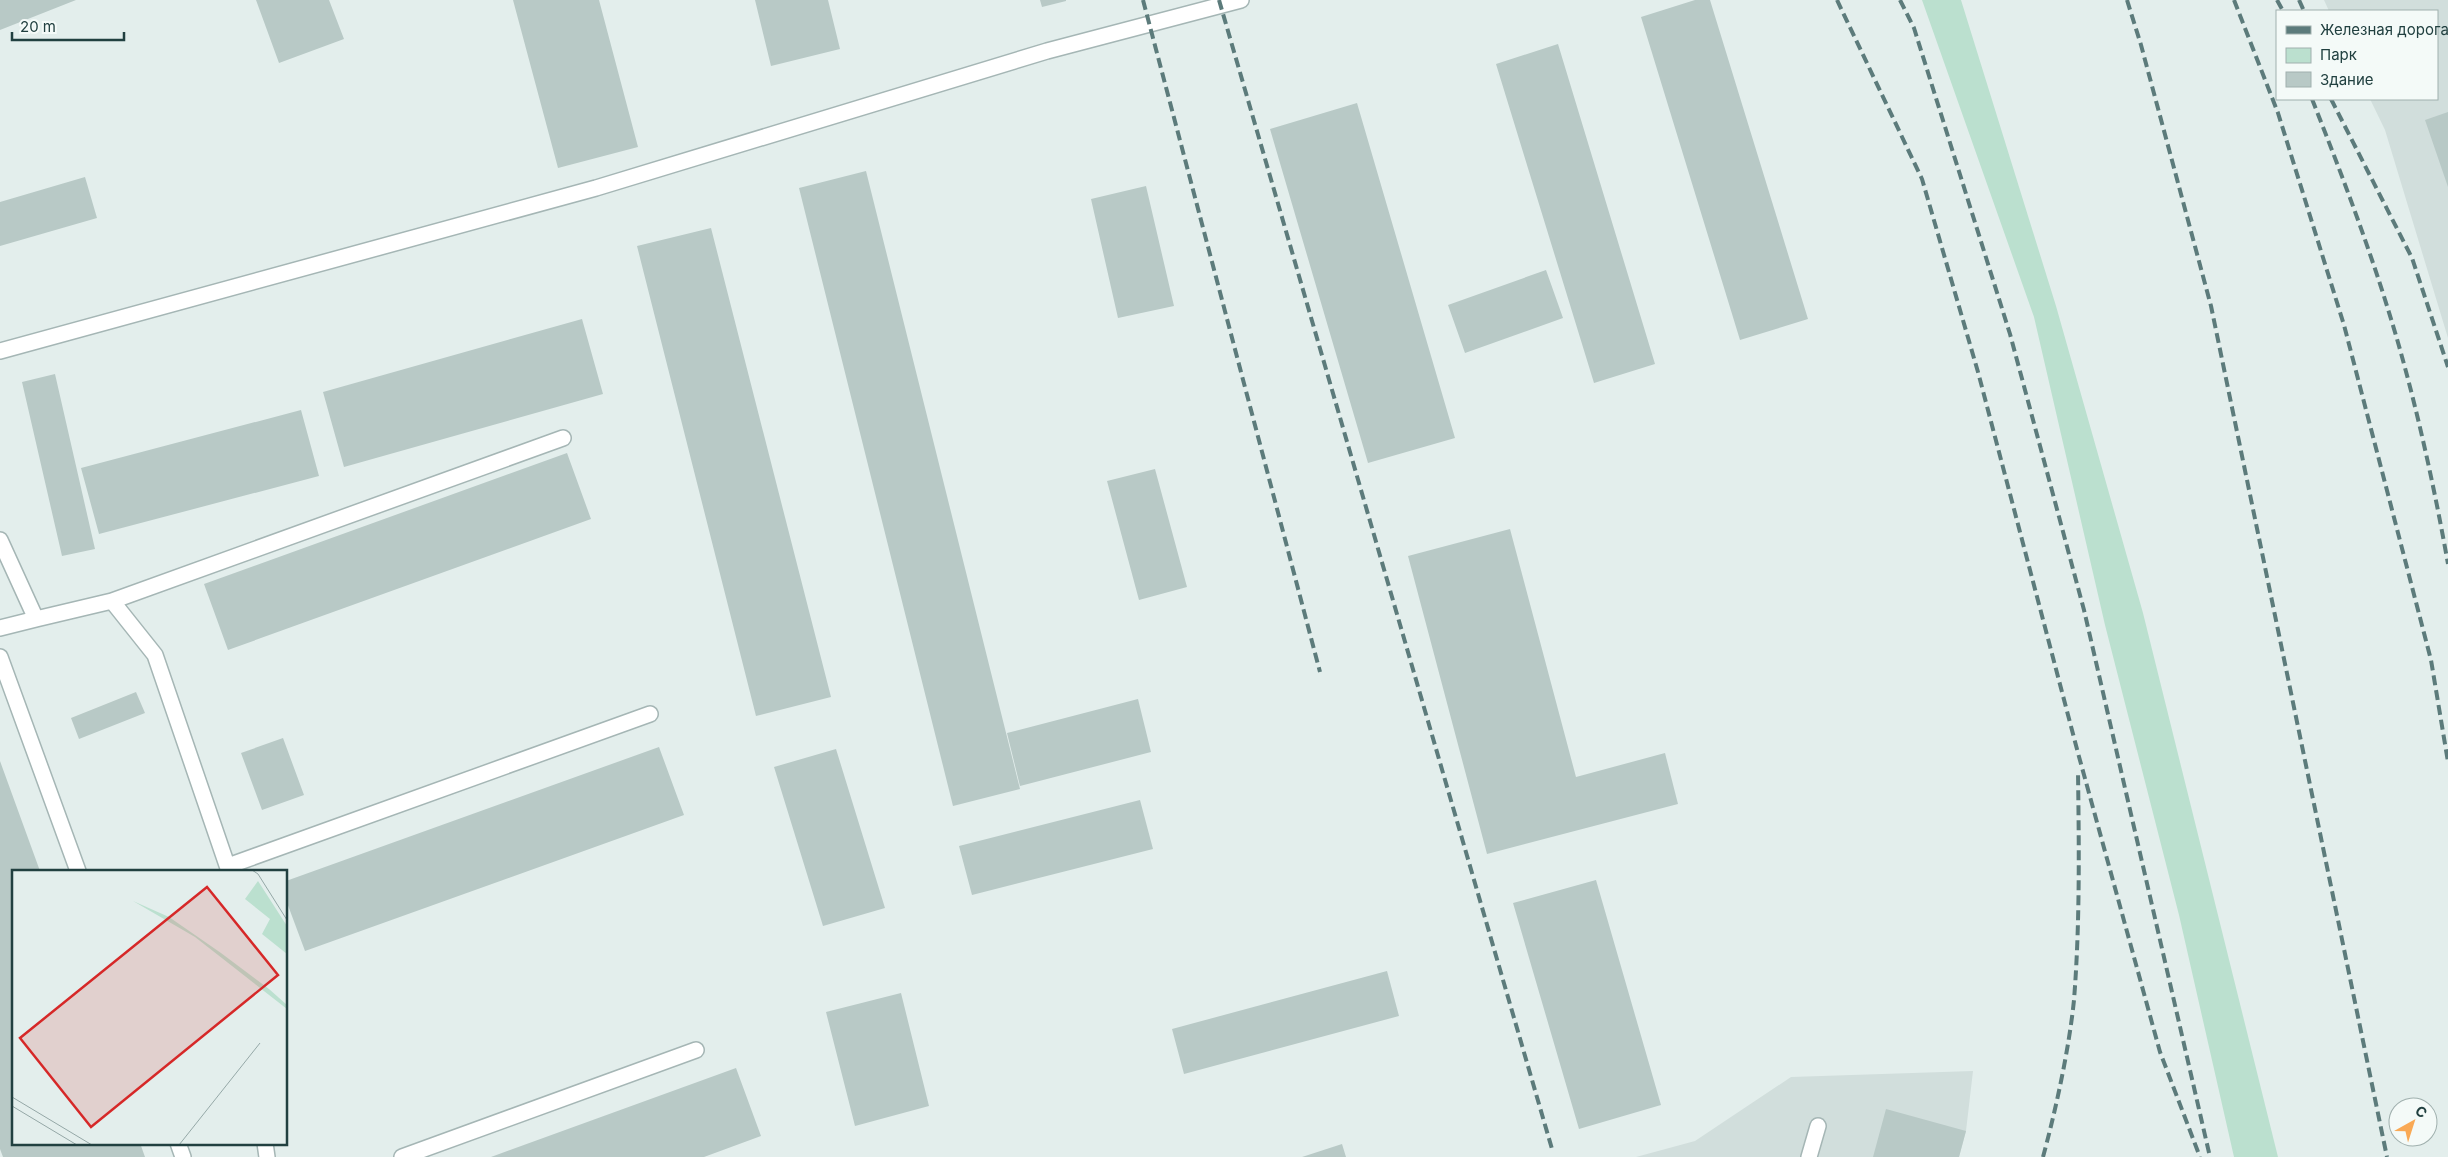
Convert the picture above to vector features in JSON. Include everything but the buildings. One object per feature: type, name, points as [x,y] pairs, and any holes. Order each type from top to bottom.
[{"type":"lane","points":[[0,351],[596,188],[1047,51],[1241,0]]},
{"type":"lane","points":[[0,628],[112,601],[563,438]]},
{"type":"lane","points":[[0,540],[36,619]]},
{"type":"lane","points":[[112,601],[155,655],[228,868],[650,714]]},
{"type":"lane","points":[[0,657],[78,870]]},
{"type":"lane","points":[[402,1157],[696,1050]]},
{"type":"lane","points":[[1809,1157],[1818,1126]]},
{"type":"lane","points":[[178,1144],[183,1157]]},
{"type":"lane","points":[[265,1144],[267,1157]]},
{"type":"shaded area","points":[[2324,0],[2448,0],[2448,338],[2385,130],[2370,100],[2438,100],[2438,10],[2329,10]]},
{"type":"shaded area","points":[[1973,1071],[1966,1131],[1959,1157],[1636,1157],[1695,1141],[1791,1077]]},
{"type":"green space","points":[[1922,0],[1961,0],[2056,306],[2143,613],[2278,1157],[2234,1157],[2179,915],[2105,625],[2034,317]]},
{"type":"railway","points":[[1143,0],[1320,672]]},
{"type":"railway","points":[[1219,0],[1552,1149]]},
{"type":"railway","points":[[1837,0],[1922,179],[1978,372],[2078,753],[2160,1052],[2200,1157]]},
{"type":"railway","points":[[1900,0],[1914,28],[2010,334],[2084,610],[2210,1157]]},
{"type":"railway","points":[[2127,0],[2141,45],[2211,306],[2387,1157]]},
{"type":"railway","points":[[2234,0],[2278,113],[2344,325],[2431,660],[2448,762]]},
{"type":"railway","points":[[2277,0],[2282,10]]},
{"type":"railway","points":[[2299,0],[2304,10]]},
{"type":"railway","points":[[2312,100],[2380,283],[2399,346],[2426,454],[2448,564]]},
{"type":"railway","points":[[2332,100],[2412,258],[2448,367]]},
{"type":"railway","points":[[2043,1157],[2062,1079],[2074,1000],[2079,857],[2078,771]]}]
